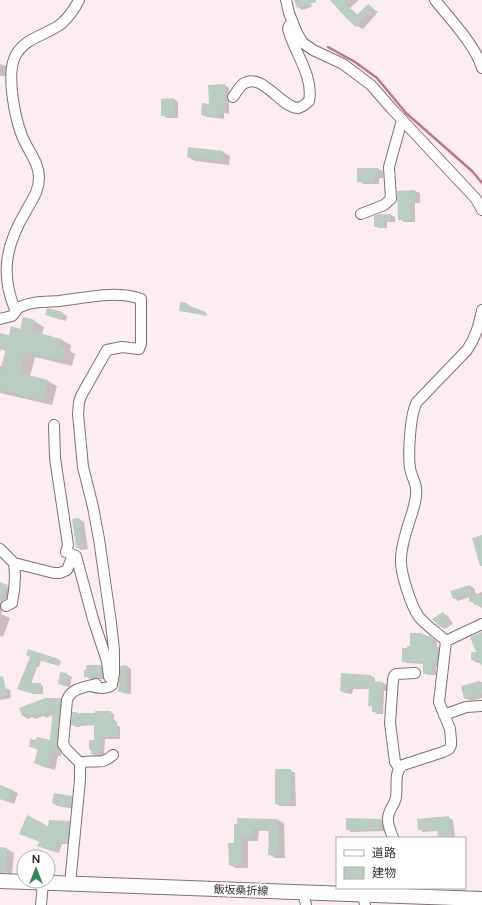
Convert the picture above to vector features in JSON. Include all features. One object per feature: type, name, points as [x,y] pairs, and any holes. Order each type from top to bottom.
[{"type":"main road","name":"飯坂桑折線","points":[[0,881],[16,882]]},
{"type":"main road","name":"飯坂桑折線","points":[[56,883],[304,899],[364,900],[407,896],[482,899]]},
{"type":"street","points":[[79,0],[70,16],[61,24],[33,38],[22,46],[17,53],[11,69],[11,81],[18,124],[39,168],[39,179],[36,195],[12,235],[4,261],[4,273],[8,293],[14,307],[34,302],[96,296],[119,295],[141,299],[141,344],[139,349],[122,347],[107,350],[89,380],[79,402],[78,414],[83,467],[99,539],[114,650],[114,673],[112,685],[107,688],[90,686]]},
{"type":"street","points":[[286,0],[293,23],[303,44],[343,64],[371,85],[476,199],[482,210]]},
{"type":"street","points":[[435,0],[471,46],[482,68]]},
{"type":"street","points":[[233,97],[244,83],[250,82],[258,83],[291,106],[298,108],[304,106],[309,101],[310,91],[303,65],[288,29],[293,23]]},
{"type":"street","points":[[361,214],[384,205],[391,199],[389,167],[402,120]]},
{"type":"street","points":[[0,319],[12,316],[18,307]]},
{"type":"street","points":[[446,641],[420,617],[414,607],[407,588],[401,564],[406,532],[416,496],[416,489],[410,468],[412,417],[414,407],[417,402],[473,342],[482,310]]},
{"type":"street","points":[[54,425],[55,458],[68,545],[66,552],[76,556],[108,670],[108,679],[71,693],[68,697],[66,707],[63,744],[80,763],[80,780],[70,884]]},
{"type":"street","points":[[0,550],[14,563],[54,574],[67,570],[73,555]]},
{"type":"street","points":[[6,606],[12,603],[15,590],[16,577],[14,563]]},
{"type":"street","points":[[446,641],[482,624]]},
{"type":"street","points":[[393,837],[388,817],[396,798],[397,773],[399,768],[443,752],[449,749],[451,745],[450,730],[439,702],[446,641]]},
{"type":"street","points":[[399,768],[395,762],[390,723],[393,680],[396,674],[415,673]]},
{"type":"street","points":[[444,714],[466,707],[482,706]]},
{"type":"street","points":[[80,763],[85,761],[104,762],[114,755]]},
{"type":"street","points":[[41,905],[42,889]]},
{"type":"building","points":[[294,0],[316,0],[316,2],[297,8]]},
{"type":"building","points":[[330,0],[350,0],[345,4],[357,15],[368,4],[373,8],[356,27]]},
{"type":"building","points":[[225,84],[225,112],[220,111],[219,117],[201,115],[202,103],[209,104],[208,85]]},
{"type":"building","points":[[174,98],[174,116],[161,116],[161,99]]},
{"type":"building","points":[[188,147],[223,151],[222,161],[187,157]]},
{"type":"building","points":[[357,168],[378,168],[378,176],[374,176],[374,182],[357,182]]},
{"type":"building","points":[[415,190],[416,201],[411,201],[411,220],[398,220],[397,191]]},
{"type":"building","points":[[379,214],[391,214],[391,221],[384,221],[384,227],[374,227],[374,216]]},
{"type":"building","points":[[180,302],[187,303],[187,305],[206,312],[205,315],[179,311]]},
{"type":"building","points":[[47,308],[63,312],[61,319],[45,315]]},
{"type":"building","points":[[23,317],[35,320],[32,331],[62,339],[60,346],[66,348],[63,361],[25,352],[20,373],[48,380],[43,401],[0,390],[0,372],[6,348],[0,347],[0,333],[9,335],[11,326],[20,329]]},
{"type":"building","points":[[79,518],[84,547],[76,548],[72,519]]},
{"type":"building","points":[[482,535],[482,566],[480,566],[472,538]]},
{"type":"building","points":[[0,582],[8,585],[0,604]]},
{"type":"building","points":[[470,585],[472,593],[453,599],[450,591]]},
{"type":"building","points":[[469,595],[482,595],[482,605],[474,605],[474,602],[469,602]]},
{"type":"building","points":[[443,612],[449,622],[440,627],[432,619]]},
{"type":"building","points":[[482,632],[482,667],[479,660],[471,660],[471,652],[476,652],[470,637]]},
{"type":"building","points":[[410,633],[422,633],[422,636],[430,636],[433,639],[433,647],[439,647],[437,664],[432,664],[432,674],[423,674],[423,662],[402,662],[402,648],[407,648],[407,646],[410,646]]},
{"type":"building","points":[[28,649],[59,659],[56,665],[38,660],[29,683],[41,683],[41,693],[30,693],[17,689],[30,657],[26,655]]},
{"type":"building","points":[[86,665],[101,665],[102,675],[99,675],[99,677],[84,677]]},
{"type":"building","points":[[127,665],[127,692],[118,692],[120,666]]},
{"type":"building","points":[[60,672],[67,673],[65,685],[58,684]]},
{"type":"building","points":[[341,673],[371,675],[371,681],[383,682],[383,689],[380,689],[379,712],[372,712],[372,706],[368,706],[369,687],[348,687],[348,692],[340,691]]},
{"type":"building","points":[[3,676],[7,695],[0,697],[0,677]]},
{"type":"building","points":[[480,681],[481,684],[482,683],[482,694],[464,699],[461,686]]},
{"type":"building","points":[[45,698],[61,698],[55,753],[52,753],[49,767],[34,763],[38,748],[29,747],[30,739],[36,740],[37,737],[50,740],[53,710],[29,717],[28,714],[22,716],[19,708]]},
{"type":"building","points":[[95,711],[111,711],[111,719],[113,719],[113,724],[117,724],[117,737],[101,737],[100,754],[91,754],[91,750],[89,750],[89,740],[94,740],[94,724],[71,725],[72,712],[95,713]]},
{"type":"building","points":[[275,769],[291,769],[291,804],[275,804]]},
{"type":"building","points":[[0,785],[13,790],[9,802],[0,799]]},
{"type":"building","points":[[54,793],[72,796],[71,807],[52,803]]},
{"type":"building","points":[[27,815],[48,826],[49,820],[70,821],[67,842],[57,842],[56,849],[46,849],[37,846],[40,841],[19,834]]},
{"type":"building","points":[[449,816],[451,837],[438,837],[437,829],[418,830],[417,819]]},
{"type":"building","points":[[237,818],[278,819],[279,855],[268,855],[269,828],[253,828],[253,838],[242,838],[242,865],[229,865],[228,843],[234,843],[234,824],[237,824]]},
{"type":"building","points":[[346,818],[381,819],[381,829],[346,830]]},
{"type":"building","points":[[0,847],[7,848],[5,873],[0,873]]},
{"type":"waterway","points":[[328,47],[355,62],[377,78],[406,113],[472,171],[482,183]]}]
